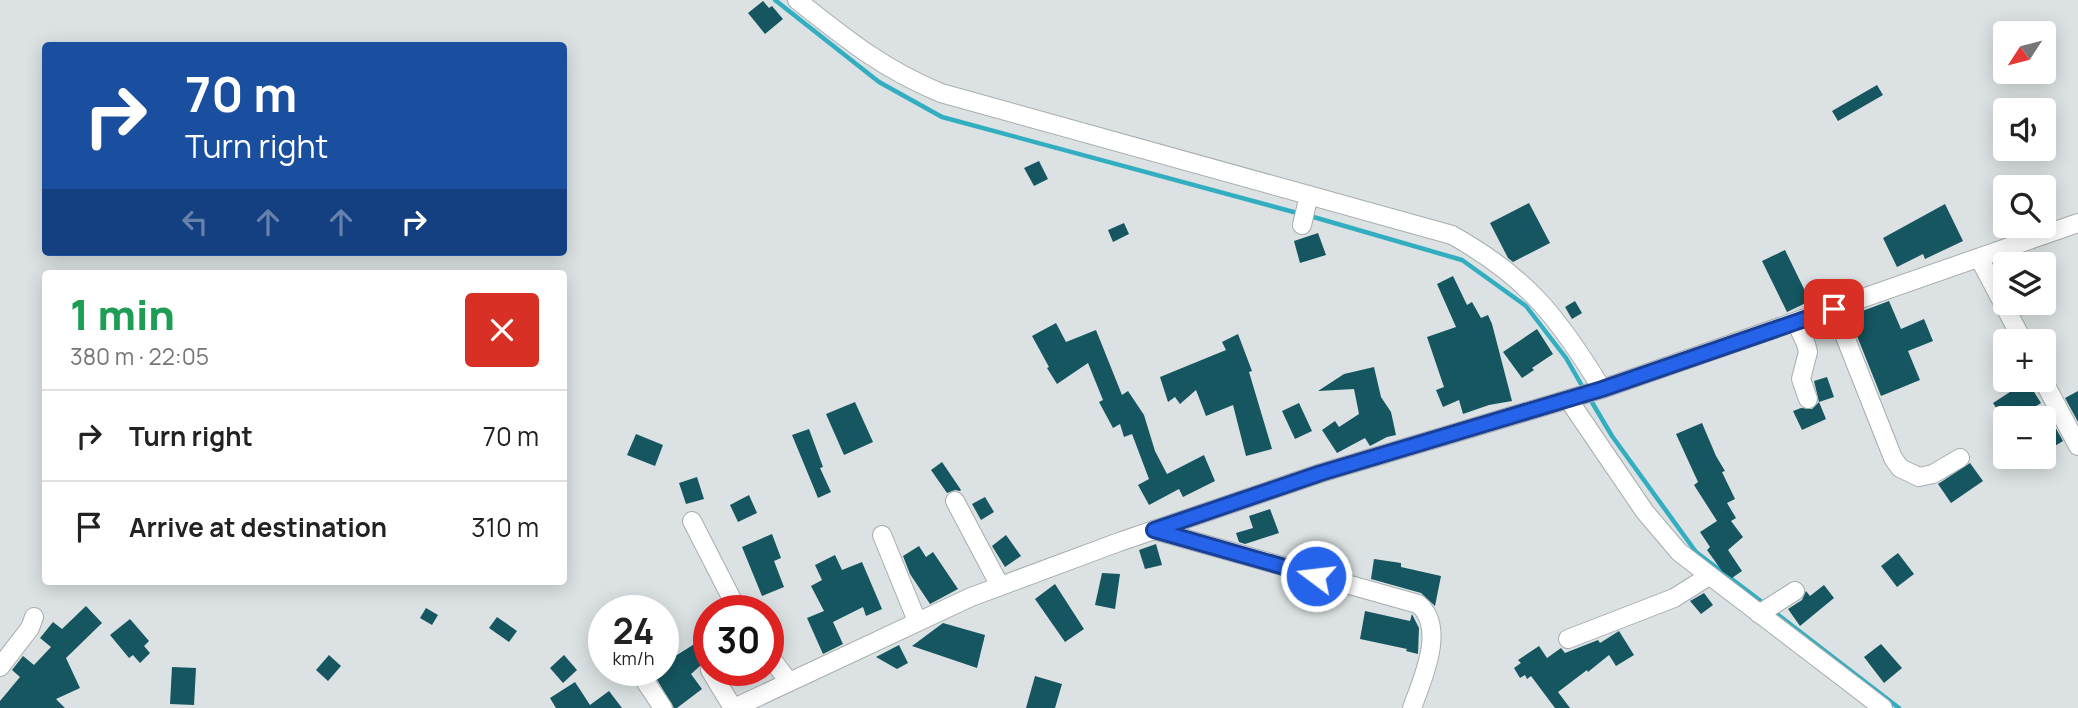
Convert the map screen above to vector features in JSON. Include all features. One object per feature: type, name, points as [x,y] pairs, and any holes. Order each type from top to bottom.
[{"type":"street","points":[[797,0],[857,48],[883,65],[941,93],[1452,235],[1492,259],[1540,299],[1602,389]]},
{"type":"street","points":[[1302,225],[1309,195]]},
{"type":"street","points":[[720,686],[734,708],[917,621],[1000,586],[1154,530],[1321,473],[1602,389],[2078,223]]},
{"type":"street","points":[[1979,258],[2017,329]]},
{"type":"street","points":[[1834,309],[1893,458],[1900,468],[1919,477],[1933,474],[1960,458]]},
{"type":"street","points":[[1796,322],[1808,352],[1801,379],[1808,399]]},
{"type":"street","points":[[2049,392],[2078,446]]},
{"type":"street","points":[[1568,399],[1645,512],[1679,552],[1883,708]]},
{"type":"street","points":[[955,501],[1000,586]]},
{"type":"street","points":[[692,521],[730,595]]},
{"type":"street","points":[[1154,530],[1418,604],[1427,614],[1431,643],[1429,660],[1412,708]]},
{"type":"street","points":[[882,535],[917,621]]},
{"type":"street","points":[[1567,639],[1674,598],[1709,576]]},
{"type":"street","points":[[1759,614],[1795,591]]},
{"type":"street","points":[[0,667],[30,628],[34,617]]},
{"type":"street","points":[[784,675],[789,682]]},
{"type":"street","points":[[648,686],[663,708]]},
{"type":"building","points":[[763,1],[769,8],[772,6],[783,19],[765,34],[748,13]]},
{"type":"building","points":[[1877,85],[1883,95],[1838,121],[1832,111]]},
{"type":"building","points":[[1039,161],[1048,179],[1034,186],[1024,168]]},
{"type":"building","points":[[1529,203],[1550,243],[1513,262],[1508,258],[1490,223]]},
{"type":"building","points":[[1945,204],[1963,241],[1925,259],[1923,254],[1897,267],[1883,238]]},
{"type":"building","points":[[1124,223],[1129,234],[1113,242],[1108,230]]},
{"type":"building","points":[[1318,233],[1326,255],[1300,263],[1294,241]]},
{"type":"building","points":[[1785,250],[1810,301],[1787,312],[1762,261]]},
{"type":"building","points":[[1453,276],[1467,305],[1472,302],[1481,318],[1488,315],[1512,401],[1463,414],[1459,400],[1443,407],[1436,390],[1444,387],[1427,337],[1456,327],[1437,284]]},
{"type":"building","points":[[1575,301],[1582,313],[1572,319],[1565,307]]},
{"type":"building","points":[[1889,301],[1901,329],[1924,319],[1933,341],[1908,351],[1920,380],[1881,396],[1849,316]]},
{"type":"building","points":[[1056,323],[1066,342],[1096,330],[1122,395],[1128,391],[1144,415],[1155,451],[1167,474],[1204,455],[1215,481],[1183,497],[1179,489],[1149,505],[1138,485],[1149,479],[1132,434],[1124,437],[1120,424],[1113,428],[1099,402],[1103,400],[1088,363],[1057,384],[1047,368],[1049,367],[1032,336]]},
{"type":"building","points":[[1537,329],[1553,354],[1522,378],[1503,352]]},
{"type":"building","points":[[1238,334],[1252,371],[1249,372],[1272,449],[1246,456],[1233,405],[1206,416],[1196,390],[1180,404],[1175,397],[1168,402],[1160,377],[1226,350],[1222,342]]},
{"type":"building","points":[[1374,367],[1381,397],[1391,412],[1396,435],[1370,446],[1365,438],[1337,453],[1322,430],[1335,421],[1339,427],[1359,414],[1354,389],[1318,391],[1344,374]]},
{"type":"building","points":[[1827,377],[1834,397],[1819,402],[1814,381]]},
{"type":"building","points":[[2078,391],[2078,422],[2065,398]]},
{"type":"building","points":[[2010,392],[2034,392],[2041,403],[2036,406],[1995,406],[1993,403]]},
{"type":"building","points":[[855,402],[873,442],[844,455],[826,414]]},
{"type":"building","points":[[1819,402],[1826,419],[1802,430],[1793,411],[1801,408],[1812,409]]},
{"type":"building","points":[[1299,403],[1312,431],[1295,439],[1282,411]]},
{"type":"building","points":[[1702,423],[1735,499],[1727,503],[1736,518],[1731,521],[1743,537],[1728,550],[1742,571],[1732,578],[1722,571],[1707,550],[1710,547],[1700,532],[1717,521],[1694,485],[1698,482],[1676,434]]},
{"type":"building","points":[[2056,428],[2063,441],[2056,445]]},
{"type":"building","points":[[809,429],[823,467],[820,468],[831,492],[818,498],[792,435]]},
{"type":"building","points":[[636,434],[663,445],[655,466],[627,455]]},
{"type":"building","points":[[942,462],[960,491],[947,493],[931,470]]},
{"type":"building","points":[[1970,463],[1983,481],[1951,503],[1938,484]]},
{"type":"building","points":[[697,477],[704,499],[686,504],[679,483]]},
{"type":"building","points":[[749,495],[757,513],[738,522],[730,505]]},
{"type":"building","points":[[985,497],[994,512],[981,520],[972,504]]},
{"type":"building","points":[[1270,509],[1279,533],[1245,544],[1239,542],[1236,533],[1253,528],[1249,516]]},
{"type":"building","points":[[772,534],[781,558],[774,561],[784,587],[762,595],[742,547]]},
{"type":"building","points":[[1006,535],[1021,556],[1005,567],[992,546]]},
{"type":"building","points":[[1156,544],[1162,565],[1145,569],[1139,550]]},
{"type":"building","points":[[919,546],[926,557],[933,552],[958,589],[930,604],[910,574],[903,556]]},
{"type":"building","points":[[1898,553],[1914,574],[1897,587],[1881,566]]},
{"type":"building","points":[[835,555],[842,570],[862,562],[882,609],[866,616],[863,607],[833,622],[843,644],[823,654],[807,618],[824,611],[811,586],[822,580],[815,565]]},
{"type":"building","points":[[1374,559],[1401,563],[1401,567],[1441,576],[1435,606],[1421,593],[1371,579]]},
{"type":"building","points":[[1102,573],[1120,574],[1115,609],[1095,605]]},
{"type":"building","points":[[1055,584],[1084,629],[1065,642],[1035,599]]},
{"type":"building","points":[[1824,585],[1834,598],[1800,626],[1788,609],[1802,600],[1806,591],[1810,596]]},
{"type":"building","points":[[1704,593],[1713,605],[1701,614],[1690,601]]},
{"type":"building","points":[[86,606],[102,623],[66,658],[80,688],[56,699],[65,708],[0,708],[0,701],[20,677],[12,670],[23,656],[34,665],[51,647],[40,638],[53,622],[62,629]]},
{"type":"building","points":[[426,608],[438,615],[432,625],[420,618]]},
{"type":"building","points":[[1365,611],[1410,621],[1412,614],[1419,628],[1418,654],[1360,639]]},
{"type":"building","points":[[497,617],[517,631],[509,642],[489,628]]},
{"type":"building","points":[[130,619],[149,641],[144,646],[150,653],[140,663],[133,655],[129,658],[110,635]]},
{"type":"building","points":[[943,623],[985,635],[977,668],[912,646]]},
{"type":"building","points":[[1619,631],[1634,655],[1616,666],[1609,655],[1558,692],[1570,708],[1555,708],[1531,676],[1527,679],[1525,675],[1520,678],[1514,668],[1521,663],[1518,660],[1539,646],[1547,658],[1561,648],[1565,653],[1598,640],[1600,643]]},
{"type":"building","points":[[1881,644],[1902,668],[1884,683],[1864,657]]},
{"type":"building","points":[[693,645],[693,686],[700,686],[702,689],[674,708],[661,686],[679,686],[679,654]]},
{"type":"building","points":[[899,645],[908,663],[897,669],[876,657]]},
{"type":"building","points":[[329,655],[341,666],[328,681],[316,670]]},
{"type":"building","points":[[564,655],[577,670],[563,683],[550,668]]},
{"type":"building","points":[[172,667],[196,668],[194,705],[170,704]]},
{"type":"building","points":[[1035,676],[1062,684],[1055,708],[1026,708]]},
{"type":"building","points":[[575,682],[590,705],[609,691],[622,708],[556,708],[550,698]]},
{"type":"waterway","points":[[775,0],[879,82],[942,117],[1301,214]]},
{"type":"waterway","points":[[1310,216],[1462,260],[1526,306],[1566,358],[1585,391]]},
{"type":"waterway","points":[[1590,399],[1612,436],[1696,552],[1766,605]]},
{"type":"waterway","points":[[1773,611],[1899,708]]},
{"type":"route","points":[[1316,576],[1154,530],[1321,473],[1602,389],[1834,309]]}]
